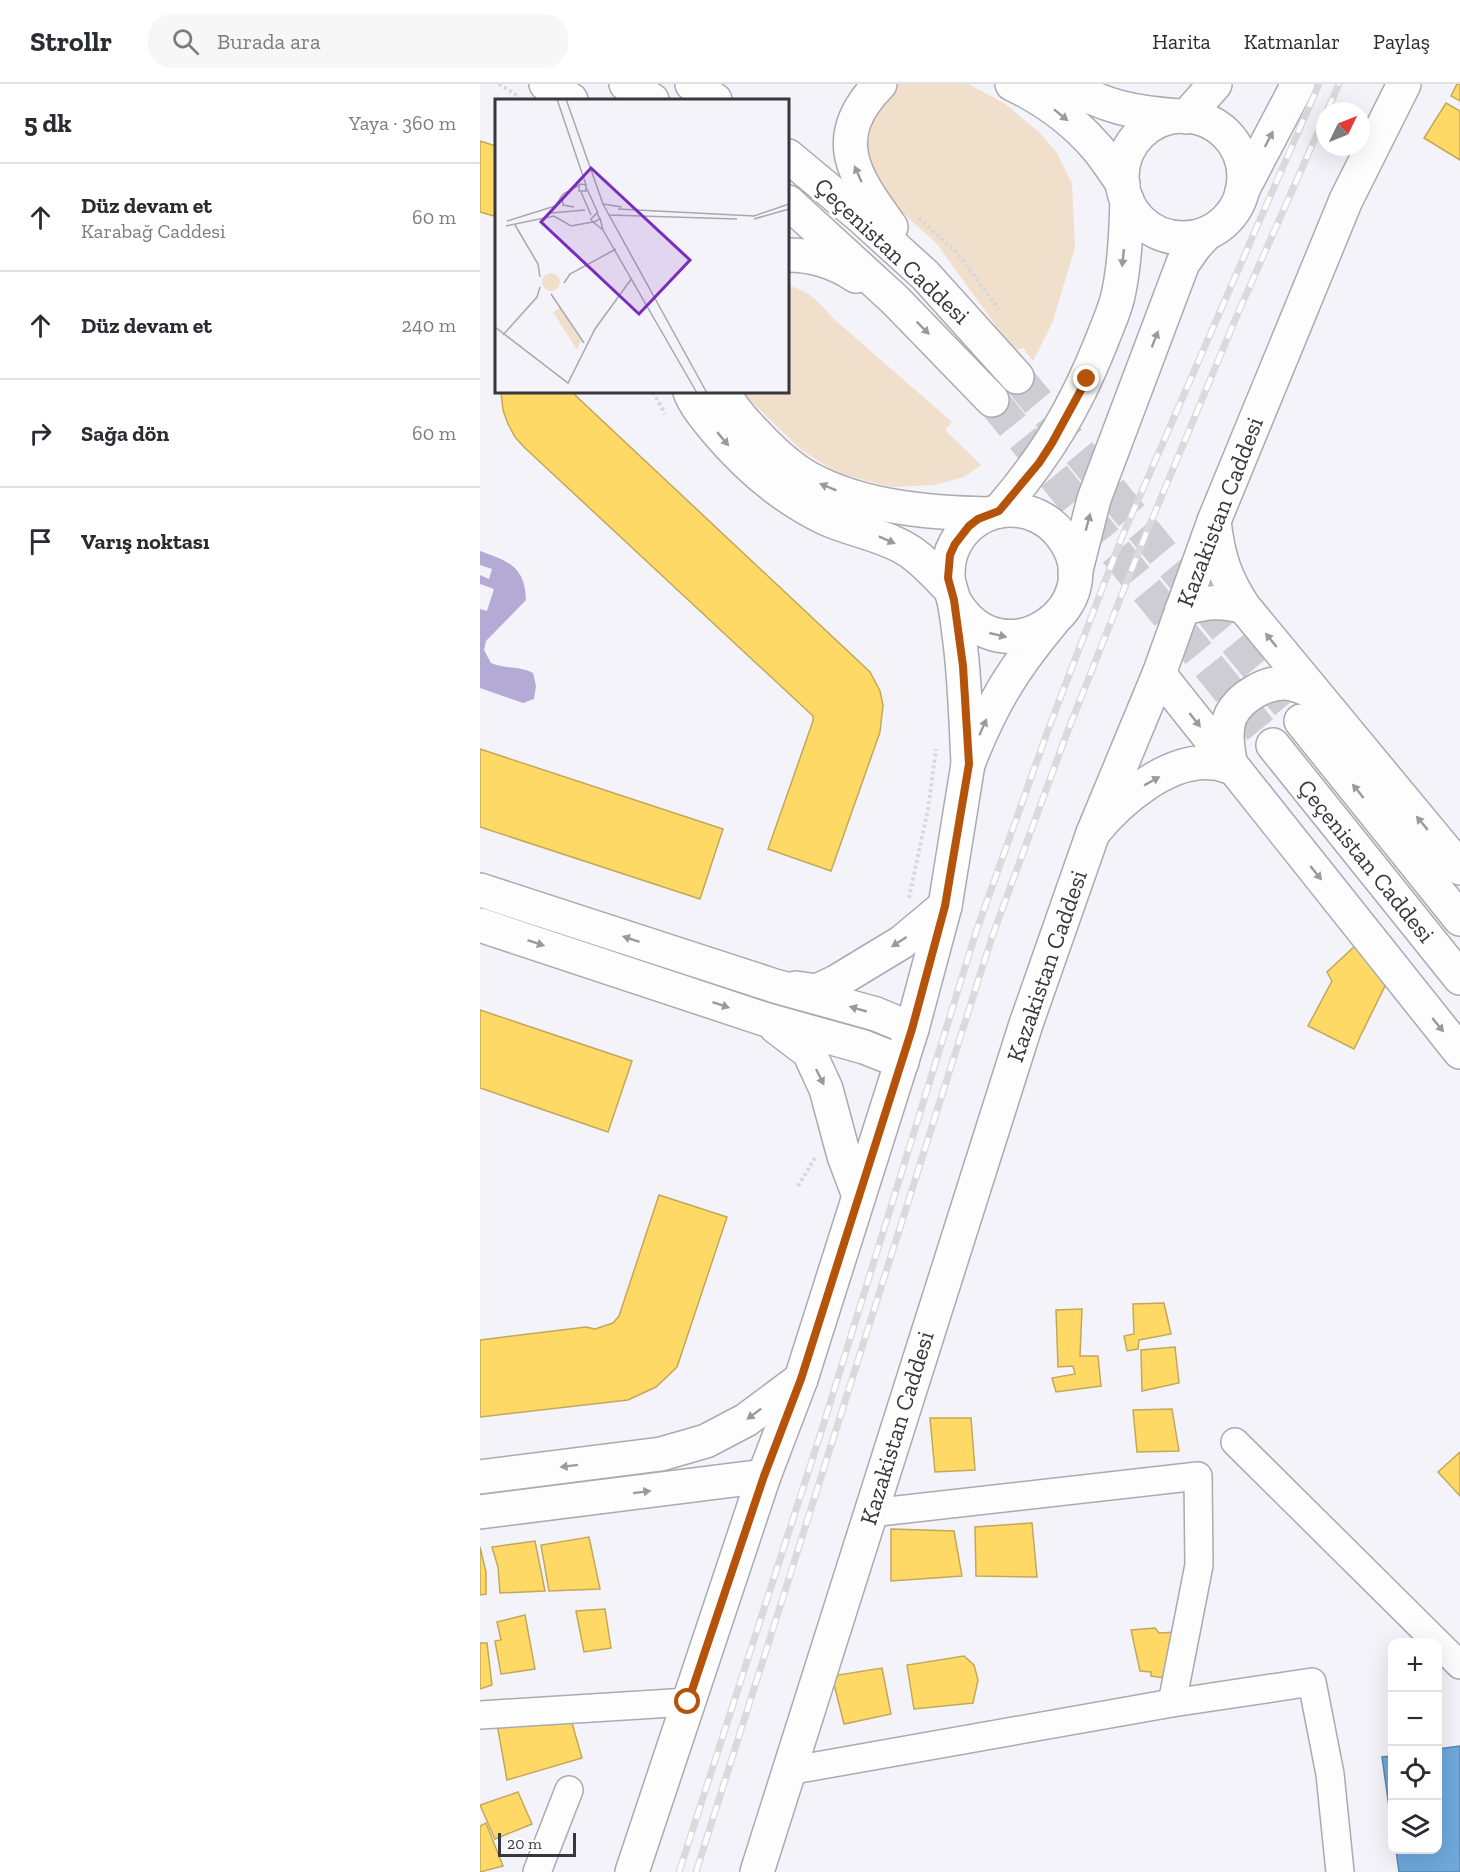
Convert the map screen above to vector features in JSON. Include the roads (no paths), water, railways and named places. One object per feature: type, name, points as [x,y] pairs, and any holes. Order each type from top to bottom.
[{"type":"main road","points":[[546,84],[569,99]]},
{"type":"main road","points":[[626,84],[650,99]]},
{"type":"main road","points":[[692,84],[714,99]]},
{"type":"main road","points":[[880,84],[870,95],[855,120],[850,145],[852,160],[869,197],[925,275]]},
{"type":"main road","points":[[1012,84],[1030,92],[1049,105],[1084,134],[1099,150],[1125,192],[1131,208],[1142,222],[1156,232],[1173,237],[1190,238],[1207,233],[1222,224],[1234,209],[1298,84]]},
{"type":"main road","points":[[1064,84],[1091,99],[1133,112],[1196,118],[1211,123],[1234,145],[1242,167],[1242,191]]},
{"type":"main road","points":[[969,764],[963,666],[948,566],[955,544],[969,526],[994,512],[1039,463],[1087,379],[1119,293],[1124,258],[1125,192],[1122,174],[1125,156],[1134,141],[1147,128],[1163,120],[1183,117],[1215,84]]},
{"type":"main road","name":"Kazakistan Caddesi","points":[[757,1872],[1026,1024],[1093,833],[1159,674],[1214,521],[1346,200],[1404,84]]},
{"type":"main road","name":"Çeçenistan Caddesi","points":[[789,157],[860,216],[925,275],[1017,377]]},
{"type":"main road","name":"Çeçenistan Caddesi","points":[[789,203],[895,300],[993,400]]},
{"type":"main road","points":[[632,1872],[764,1476],[801,1379],[902,1062],[945,906],[969,764],[982,729],[1008,680],[1024,656],[1068,602],[1094,499],[1180,271],[1195,246],[1207,233]]},
{"type":"main road","points":[[789,255],[803,255],[825,260],[847,270],[895,300]]},
{"type":"main road","points":[[691,393],[708,421],[749,467],[773,486],[825,518],[878,536],[907,549],[920,559],[952,594],[972,623],[998,636],[1008,637],[1027,635],[1053,621]]},
{"type":"main road","points":[[724,393],[746,423],[785,462],[808,478],[829,488],[907,507],[957,513],[1021,511],[1041,517],[1058,530],[1069,548],[1075,568],[1074,579]]},
{"type":"main road","points":[[1214,521],[1220,559],[1233,590],[1307,707],[1460,867]]},
{"type":"main road","points":[[1182,609],[1213,602],[1230,602],[1244,607]]},
{"type":"main road","points":[[1159,674],[1460,1052]]},
{"type":"main road","points":[[1231,767],[1227,747],[1231,716],[1247,697],[1267,685],[1278,683],[1300,686],[1307,707]]},
{"type":"main road","name":"Çeçenistan Caddesi","points":[[1307,707],[1460,919]]},
{"type":"main road","name":"Çeçenistan Caddesi","points":[[1273,745],[1460,978]]},
{"type":"main road","points":[[1093,833],[1108,814],[1124,800],[1162,776],[1182,767],[1196,764],[1212,763],[1231,767]]},
{"type":"main road","points":[[480,890],[775,986],[876,1014],[912,1029]]},
{"type":"main road","points":[[775,986],[817,991],[902,942],[945,906]]},
{"type":"main road","points":[[480,925],[768,1020],[864,1047],[902,1062]]},
{"type":"main road","points":[[664,986],[673,953]]},
{"type":"main road","points":[[768,1020],[809,1052],[826,1089],[844,1156],[859,1196]]},
{"type":"main road","points":[[480,1477],[661,1454],[706,1442],[746,1420],[801,1379]]},
{"type":"main road","points":[[480,1512],[764,1476]]},
{"type":"street","points":[[1235,1442],[1460,1665]]},
{"type":"street","points":[[871,1513],[1198,1476],[1199,1565],[1172,1703]]},
{"type":"street","points":[[788,1771],[1172,1703],[1312,1682],[1330,1774],[1340,1872]]},
{"type":"street","points":[[480,1715],[688,1702]]},
{"type":"street","points":[[537,1872],[569,1790]]},
{"type":"tunnel","points":[[1017,377],[1301,721]]},
{"type":"tunnel","points":[[992,400],[1273,745]]},
{"type":"railway","points":[[679,1872],[823,1426],[976,932],[1048,730],[1122,537],[1319,84]]},
{"type":"railway","points":[[1331,102],[1339,84]]},
{"type":"railway","points":[[696,1872],[992,937],[1067,733],[1143,541],[1238,313],[1316,136]]}]
